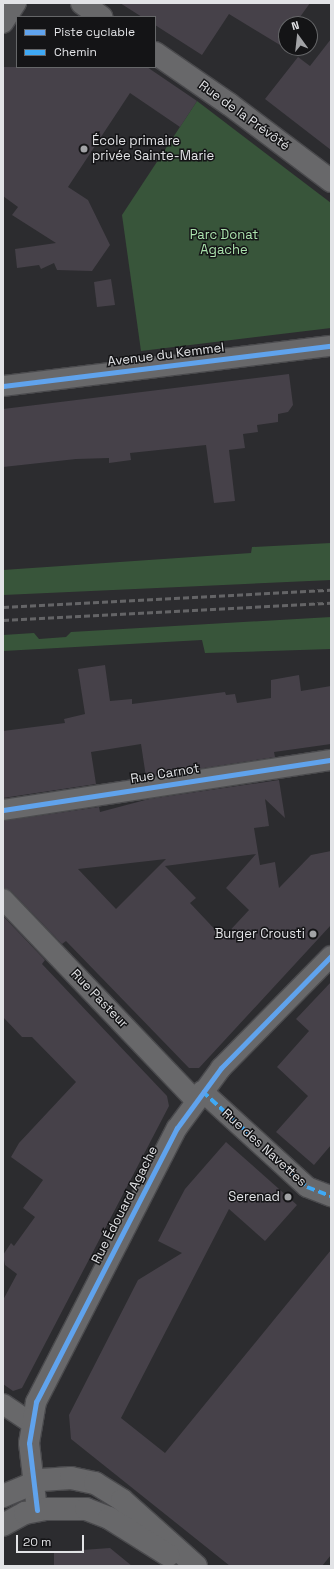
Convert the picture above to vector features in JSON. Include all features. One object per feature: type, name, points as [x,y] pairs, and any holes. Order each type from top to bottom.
[{"type":"street","points":[[3,23],[16,3]]},
{"type":"street","points":[[82,3],[100,16]]},
{"type":"street","name":"Rue de la Prévôté","points":[[156,54],[229,104],[331,181]]},
{"type":"street","name":"Avenue du Kemmel","points":[[3,386],[331,346]]},
{"type":"street","name":"Rue Carnot","points":[[3,810],[331,760]]},
{"type":"street","name":"Rue Pasteur","points":[[3,899],[198,1095]]},
{"type":"street","name":"Rue Édouard Agache","points":[[37,1510],[32,1482],[31,1423],[46,1382],[198,1095],[302,981],[331,956]]},
{"type":"street","name":"Rue des Navettes","points":[[198,1095],[307,1187],[331,1196]]},
{"type":"street","points":[[3,1404],[31,1423]]},
{"type":"street","points":[[3,1496],[32,1482],[71,1478],[102,1486],[196,1566]]},
{"type":"street","points":[[3,1525],[37,1510],[66,1507],[102,1514],[186,1566]]},
{"type":"green space","name":"Parc Donat Agache","points":[[197,101],[331,203],[331,328],[141,351],[122,215]]},
{"type":"green space","points":[[331,543],[331,580],[3,595],[3,570],[251,553],[252,547]]},
{"type":"green space","points":[[331,617],[331,649],[205,653],[202,640],[3,651],[3,635],[34,633],[39,639],[66,637],[71,632]]},
{"type":"building","points":[[120,3],[310,3],[301,16],[278,16],[278,44],[229,14],[202,55],[156,26],[156,16],[140,16]]},
{"type":"building","points":[[331,39],[331,150],[265,99],[298,57],[310,66]]},
{"type":"building","name":"École primaire privée Sainte-Marie","points":[[3,67],[148,68],[197,101],[180,127],[130,93],[68,187],[88,200],[110,245],[92,271],[57,270],[54,263],[41,269],[39,265],[17,268],[15,249],[56,243],[12,215],[18,207],[3,196]]},
{"type":"building","points":[[111,279],[115,305],[97,307],[94,282]]},
{"type":"building","points":[[289,374],[293,405],[288,412],[278,414],[278,422],[257,425],[258,432],[243,434],[245,448],[229,450],[235,501],[214,503],[206,445],[130,453],[131,460],[109,463],[109,458],[76,459],[3,467],[3,409]]},
{"type":"building","points":[[105,665],[110,701],[132,699],[132,704],[225,692],[226,695],[235,694],[237,703],[271,698],[271,680],[299,675],[301,691],[331,686],[331,744],[274,752],[275,757],[146,777],[141,744],[91,752],[96,784],[3,798],[3,731],[65,723],[64,719],[85,714],[78,669]]},
{"type":"building","points":[[279,780],[285,818],[265,799],[269,826],[254,828],[260,865],[275,862],[279,888],[311,855],[331,851],[331,925],[199,1068],[189,1068],[66,941],[62,944],[11,891],[3,888],[3,821],[99,807],[100,812],[149,799]],"holes":[[[256,854],[226,888],[249,910],[223,938],[190,903],[196,898],[165,866]],[[166,859],[116,909],[78,869]]]},
{"type":"building","points":[[3,916],[45,960],[42,964],[167,1096],[169,1106],[22,1388],[13,1391],[3,1384],[3,1300],[17,1274],[5,1265],[3,1255],[11,1243],[14,1246],[35,1217],[23,1208],[43,1180],[11,1157],[19,1143],[76,1082],[32,1037],[22,1037],[3,1017]]},
{"type":"building","points":[[331,982],[331,1145],[314,1165],[276,1132],[308,1096],[277,1067],[309,1031],[296,1019]]},
{"type":"building","points":[[226,1142],[297,1205],[265,1241],[229,1209],[121,1418],[165,1453],[331,1250],[331,1555],[322,1566],[230,1566],[71,1439],[69,1415],[138,1280],[182,1253],[158,1241],[177,1204],[185,1189]]},
{"type":"building","points":[[110,1548],[132,1566],[54,1566],[54,1552]]},
{"type":"railway","points":[[3,607],[331,590]]},
{"type":"railway","points":[[3,620],[331,603]]},
{"type":"marked path","points":[[202,1091],[307,1187],[331,1196]]},
{"type":"cycle path","points":[[3,386],[331,346]]},
{"type":"cycle path","points":[[3,810],[331,760]]},
{"type":"cycle path","points":[[37,1510],[29,1443],[36,1402],[177,1128],[221,1068],[331,956]]},
{"type":"place","name":"École primaire privée Sainte-Marie","points":[[84,149]]},
{"type":"place","name":"Burger Crousti","points":[[313,934]]},
{"type":"place","name":"Serenad","points":[[288,1197]]}]
